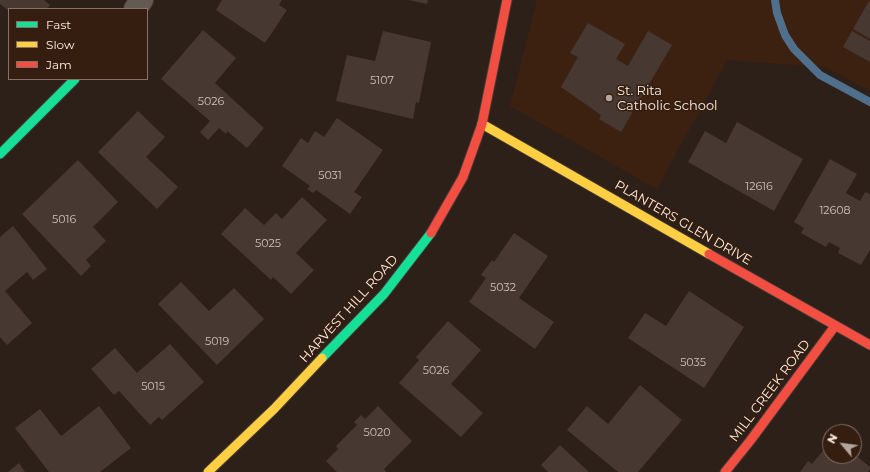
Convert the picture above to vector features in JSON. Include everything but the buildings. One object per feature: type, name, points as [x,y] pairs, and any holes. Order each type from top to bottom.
[{"type":"street","points":[[136,8],[142,0]]},
{"type":"street","name":"HARVEST HILL ROAD","points":[[208,472],[274,409],[384,294],[431,234],[463,177],[482,124],[508,0]]},
{"type":"street","points":[[0,154],[74,80]]},
{"type":"street","name":"PLANTERS GLEN DRIVE","points":[[482,124],[870,345]]},
{"type":"street","name":"MILL CREEK ROAD","points":[[725,472],[750,442],[835,326]]},
{"type":"shaded area","name":"St. Rita Catholic School","points":[[537,0],[870,0],[870,91],[825,67],[727,60],[657,189],[510,106]]},
{"type":"waterway","points":[[775,0],[777,13],[785,35],[794,49],[820,75],[870,102]]},
{"type":"traffic: fast","points":[[0,154],[74,80]]},
{"type":"traffic: fast","points":[[322,358],[384,294],[431,233]]},
{"type":"traffic: slow","points":[[482,124],[709,254]]},
{"type":"traffic: slow","points":[[208,472],[274,409],[322,358]]},
{"type":"traffic: jam","points":[[431,233],[463,177],[482,124],[507,0]]},
{"type":"traffic: jam","points":[[709,254],[870,345]]},
{"type":"traffic: jam","points":[[725,472],[750,441],[835,326]]},
{"type":"place","name":"St. Rita Catholic School","points":[[609,98]]}]
